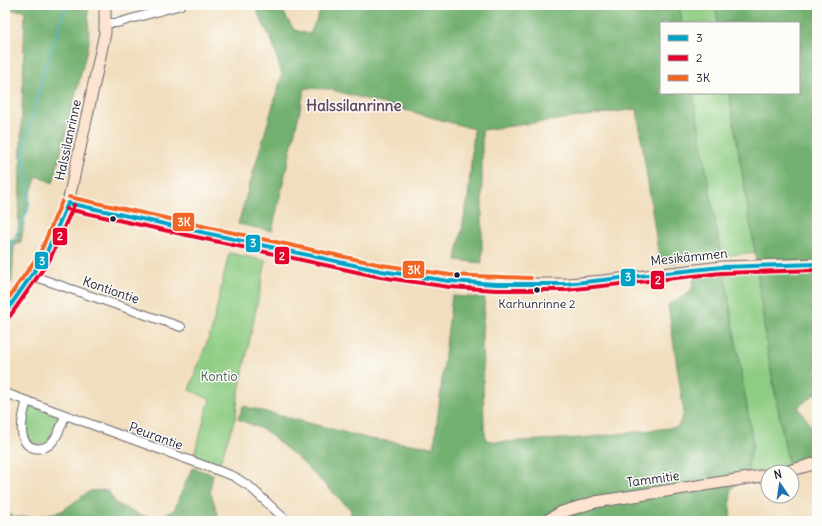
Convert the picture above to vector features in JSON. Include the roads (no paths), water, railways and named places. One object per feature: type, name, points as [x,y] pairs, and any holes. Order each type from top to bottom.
[{"type":"street","name":"Halssilanrinne","points":[[5,313],[32,276],[55,235],[68,203],[81,150],[106,23],[105,5]]},
{"type":"street","points":[[106,23],[117,23],[167,7],[182,5]]},
{"type":"street","name":"Mesikämmen","points":[[68,203],[381,271],[457,281],[566,284],[721,267],[817,264]]},
{"type":"street","name":"Kontiontie","points":[[32,276],[181,327]]},
{"type":"street","name":"Peurantie","points":[[5,393],[233,476],[249,486],[287,521]]},
{"type":"street","points":[[27,401],[21,427],[26,442],[33,448],[40,449],[50,444],[65,415]]},
{"type":"street","points":[[800,468],[817,463]]},
{"type":"street","name":"Tammitie","points":[[546,521],[562,512],[595,502],[760,477]]},
{"type":"waterway","points":[[5,272],[12,244],[29,208],[28,176],[23,154],[44,71],[67,5]]},
{"type":"place","name":"Karhunrinne 2","points":[[537,290]]},
{"type":"district","name":"Halssilanrinne","points":[[354,105]]},
{"type":"park label","name":"Kontio","points":[[219,376]]}]
